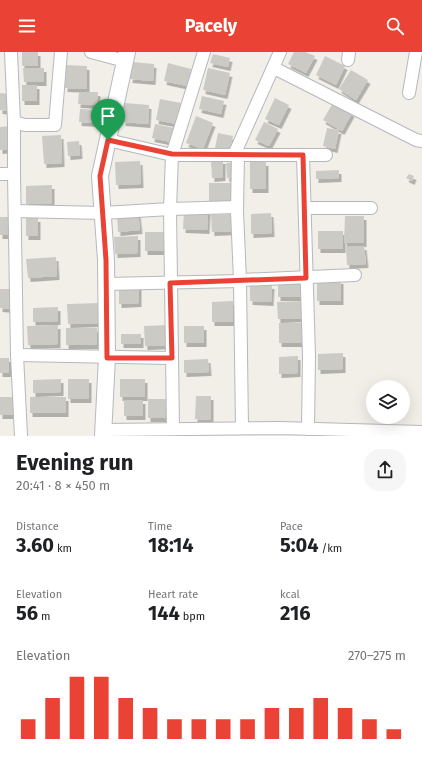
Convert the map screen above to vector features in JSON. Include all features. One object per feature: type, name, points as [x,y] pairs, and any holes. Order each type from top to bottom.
[{"type":"street","points":[[11,52],[14,122],[17,355],[21,436]]},
{"type":"street","points":[[14,122],[55,125],[61,52]]},
{"type":"street","points":[[91,52],[126,56],[100,176],[106,284],[107,358],[104,433],[242,428],[280,432],[308,428],[364,433],[422,432]]},
{"type":"street","points":[[180,431],[172,358],[170,209],[172,154],[204,52]]},
{"type":"street","points":[[242,428],[240,280],[236,155],[280,52]]},
{"type":"street","points":[[409,93],[416,52]]},
{"type":"street","points":[[274,68],[416,140],[422,141]]},
{"type":"street","points":[[108,140],[172,154],[326,155]]},
{"type":"street","points":[[303,155],[309,356],[308,428]]},
{"type":"street","points":[[0,174],[14,174]]},
{"type":"street","points":[[15,211],[103,213],[170,209],[237,208]]},
{"type":"street","points":[[305,208],[371,208]]},
{"type":"street","points":[[106,284],[170,283],[355,275]]},
{"type":"street","points":[[17,355],[107,358],[172,358]]},
{"type":"building","points":[[22,52],[38,52],[38,66],[22,66]]},
{"type":"building","points":[[294,52],[305,52],[315,56],[306,73],[288,64]]},
{"type":"building","points":[[213,54],[230,58],[228,67],[210,63]]},
{"type":"building","points":[[325,56],[345,66],[336,85],[316,75]]},
{"type":"building","points":[[132,62],[154,64],[153,81],[130,79]]},
{"type":"building","points":[[168,63],[191,69],[187,86],[164,81]]},
{"type":"building","points":[[66,65],[87,66],[87,89],[65,88]]},
{"type":"building","points":[[23,68],[44,68],[44,82],[24,82]]},
{"type":"building","points":[[208,68],[230,73],[225,95],[203,90]]},
{"type":"building","points":[[351,70],[368,80],[356,100],[339,89]]},
{"type":"building","points":[[22,85],[37,85],[37,101],[22,101]]},
{"type":"building","points":[[79,92],[98,92],[97,105],[78,104]]},
{"type":"building","points":[[0,93],[10,94],[9,111],[0,110]]},
{"type":"building","points":[[202,96],[224,101],[221,114],[199,109]]},
{"type":"building","points":[[275,98],[289,105],[279,125],[265,119]]},
{"type":"building","points":[[160,99],[181,103],[177,124],[156,120]]},
{"type":"building","points":[[124,103],[149,105],[148,124],[123,122]]},
{"type":"building","points":[[333,103],[352,113],[342,131],[323,120]]},
{"type":"building","points":[[80,109],[97,110],[96,123],[79,122]]},
{"type":"building","points":[[196,116],[213,123],[203,149],[186,143]]},
{"type":"building","points":[[264,122],[278,129],[269,146],[255,140]]},
{"type":"building","points":[[155,124],[174,128],[171,142],[152,138]]},
{"type":"building","points":[[11,126],[13,149],[0,150],[0,127]]},
{"type":"building","points":[[327,128],[339,130],[335,149],[323,146]]},
{"type":"building","points":[[218,133],[233,136],[230,151],[215,148]]},
{"type":"building","points":[[61,135],[62,163],[44,164],[42,136]]},
{"type":"building","points":[[79,141],[80,155],[68,156],[67,142]]},
{"type":"building","points":[[211,160],[223,160],[223,177],[212,178]]},
{"type":"building","points":[[140,161],[141,184],[116,185],[115,162]]},
{"type":"building","points":[[237,162],[238,177],[227,178],[226,163]]},
{"type":"building","points":[[250,162],[266,162],[266,189],[250,189]]},
{"type":"building","points":[[339,170],[339,178],[316,179],[316,171]]},
{"type":"building","points":[[409,174],[414,176],[412,181],[406,178]]},
{"type":"building","points":[[209,183],[235,183],[235,202],[209,202]]},
{"type":"building","points":[[52,185],[52,204],[26,204],[26,186]]},
{"type":"building","points":[[184,211],[208,211],[207,230],[183,229]]},
{"type":"building","points":[[138,213],[140,230],[118,232],[117,214]]},
{"type":"building","points":[[271,213],[272,233],[251,234],[251,214]]},
{"type":"building","points":[[234,214],[235,231],[212,232],[211,215]]},
{"type":"building","points":[[345,216],[364,216],[364,243],[344,243]]},
{"type":"building","points":[[0,217],[9,217],[9,235],[0,235]]},
{"type":"building","points":[[26,218],[38,218],[38,236],[26,236]]},
{"type":"building","points":[[318,231],[343,231],[343,249],[318,249]]},
{"type":"building","points":[[145,232],[169,232],[169,251],[145,251]]},
{"type":"building","points":[[138,236],[138,253],[115,254],[114,237]]},
{"type":"building","points":[[364,246],[366,264],[347,265],[346,247]]},
{"type":"building","points":[[56,257],[57,276],[28,278],[26,259]]},
{"type":"building","points":[[317,280],[341,280],[341,301],[317,301]]},
{"type":"building","points":[[303,283],[304,297],[278,297],[278,284]]},
{"type":"building","points":[[119,284],[139,284],[139,303],[119,304]]},
{"type":"building","points":[[250,284],[272,285],[271,302],[250,301]]},
{"type":"building","points":[[0,289],[13,289],[12,309],[0,308]]},
{"type":"building","points":[[233,301],[233,322],[212,322],[212,302]]},
{"type":"building","points":[[305,301],[305,318],[278,319],[277,302]]},
{"type":"building","points":[[99,303],[99,323],[68,324],[67,304]]},
{"type":"building","points":[[58,307],[58,321],[33,322],[33,308]]},
{"type":"building","points":[[279,323],[304,323],[305,343],[279,343]]},
{"type":"building","points":[[58,325],[58,344],[28,345],[27,326]]},
{"type":"building","points":[[170,325],[171,345],[145,346],[144,326]]},
{"type":"building","points":[[184,326],[204,326],[204,343],[184,343]]},
{"type":"building","points":[[66,328],[97,328],[97,345],[66,345]]},
{"type":"building","points":[[121,334],[141,334],[141,344],[121,344]]},
{"type":"building","points":[[343,353],[343,369],[318,370],[318,354]]},
{"type":"building","points":[[298,356],[298,373],[279,374],[279,357]]},
{"type":"building","points":[[0,358],[9,358],[9,373],[0,373]]},
{"type":"building","points":[[208,359],[209,372],[184,373],[184,360]]},
{"type":"building","points":[[61,379],[61,392],[33,393],[33,380]]},
{"type":"building","points":[[68,379],[89,379],[89,399],[68,399]]},
{"type":"building","points":[[120,379],[145,379],[145,397],[120,397]]},
{"type":"building","points":[[196,396],[211,396],[211,420],[195,419]]},
{"type":"building","points":[[0,397],[15,397],[15,415],[0,415]]},
{"type":"building","points":[[30,397],[66,397],[66,413],[30,413]]},
{"type":"building","points":[[148,399],[171,399],[171,418],[148,418]]},
{"type":"building","points":[[124,400],[143,400],[143,416],[124,416]]},
{"type":"route","points":[[108,140],[172,154],[303,155],[306,278],[170,283],[172,358],[107,358],[106,260],[100,176],[108,140]]}]
